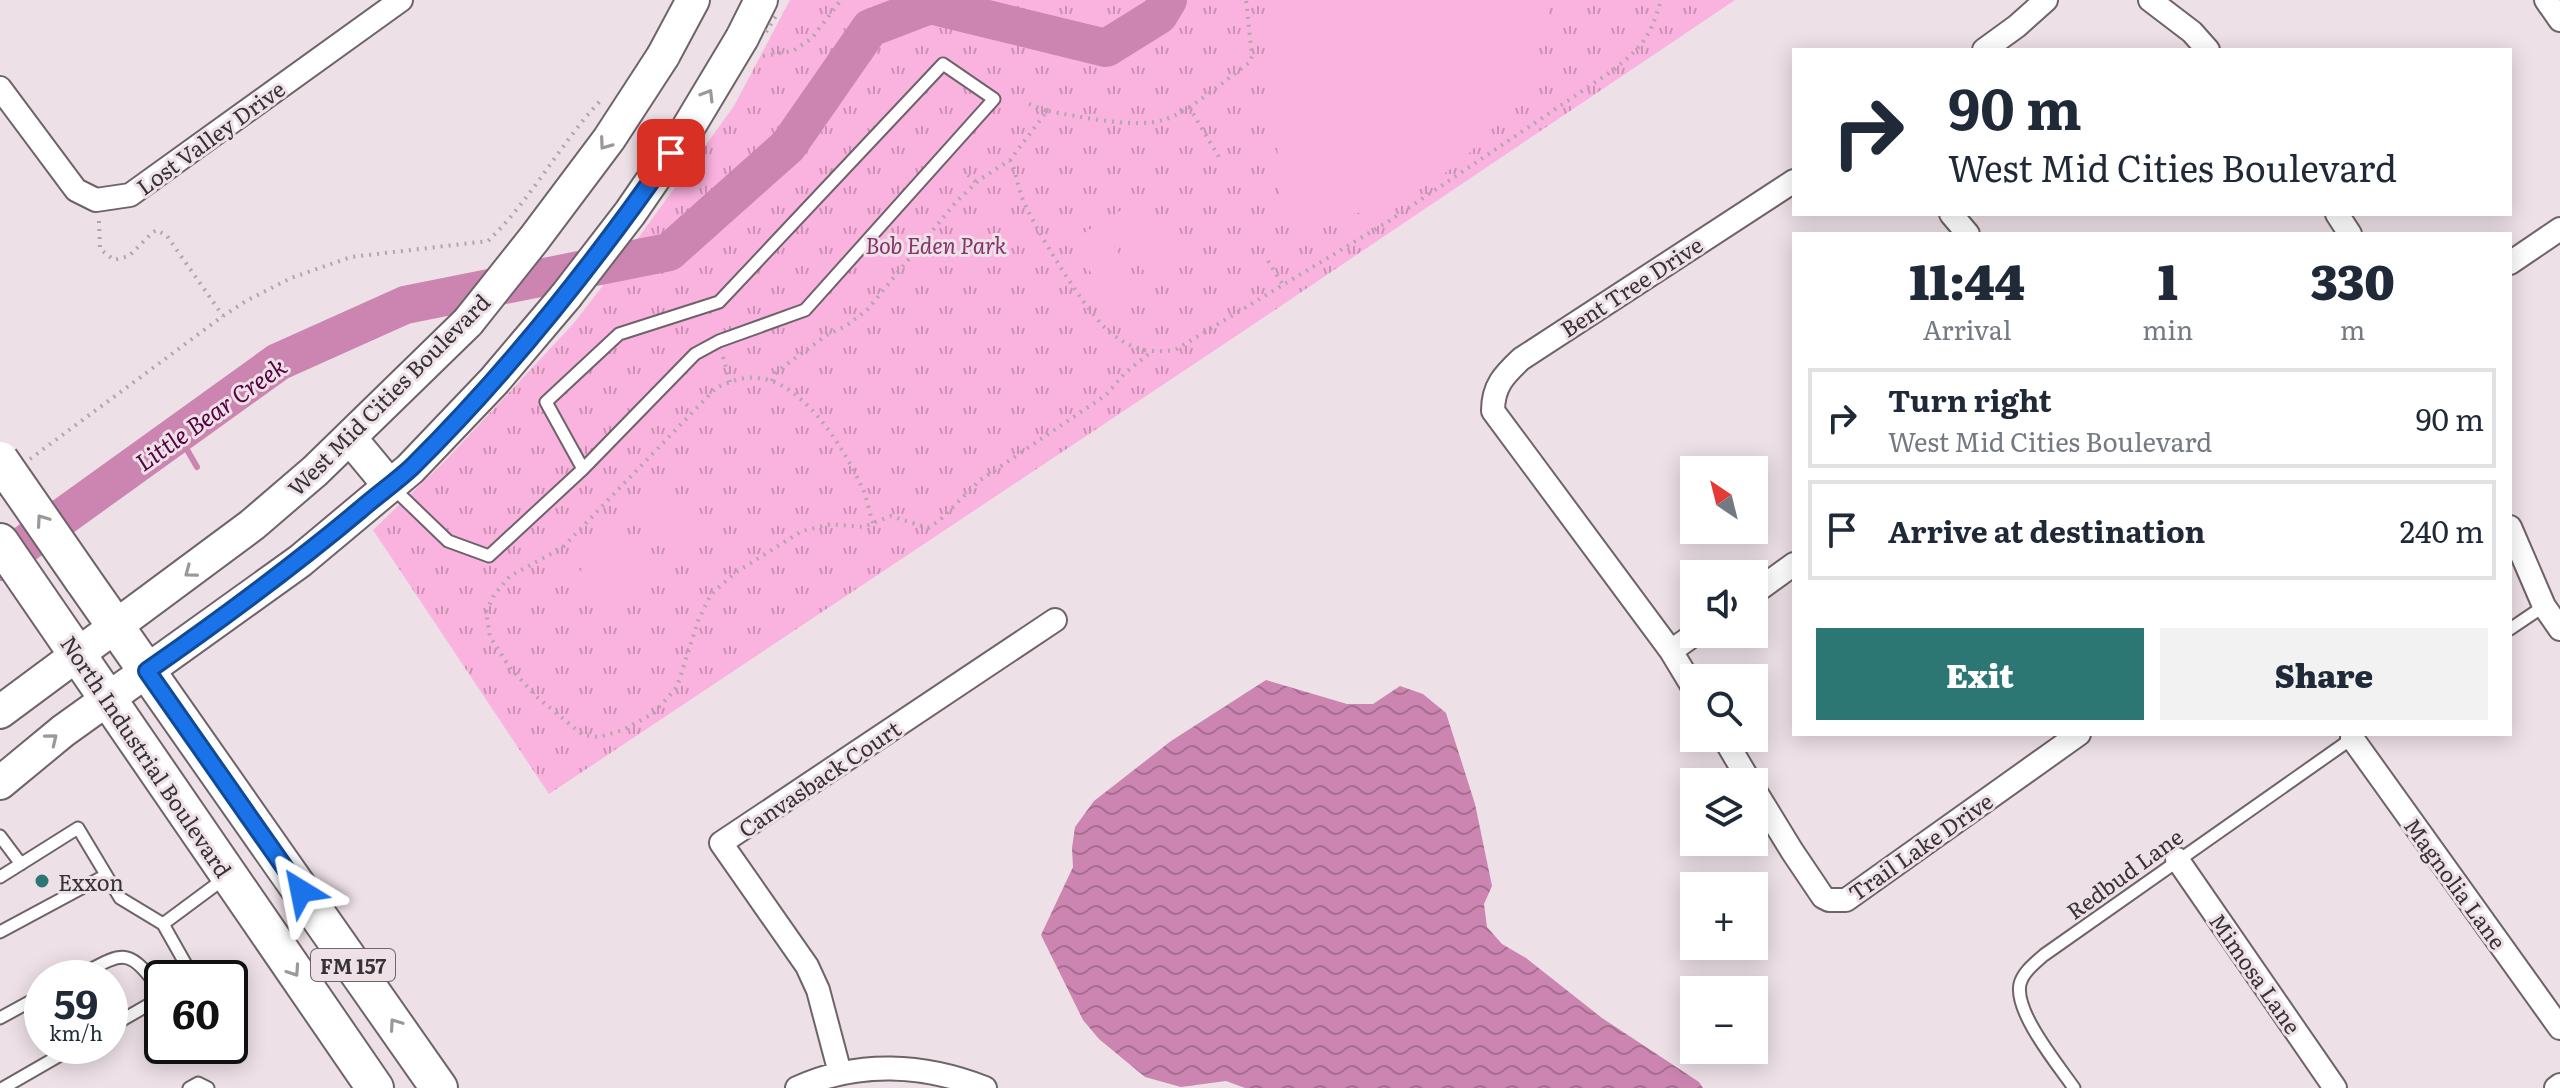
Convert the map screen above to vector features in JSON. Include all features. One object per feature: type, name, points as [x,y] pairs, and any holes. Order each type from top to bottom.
[{"type":"main road","name":"West Mid Cities Boulevard","points":[[0,712],[252,525],[350,438],[468,322],[609,139],[663,56],[693,0]]},
{"type":"main road","points":[[0,783],[63,731],[300,561],[410,469],[494,381],[566,296],[630,213],[747,48],[761,0]]},
{"type":"main road","points":[[350,438],[389,485]]},
{"type":"main road","name":"FM 157","points":[[0,460],[439,1088]]},
{"type":"main road","name":"North Industrial Boulevard","points":[[0,542],[229,875],[366,1082]]},
{"type":"street","name":"Lost Valley Drive","points":[[96,200],[130,195],[401,0]]},
{"type":"street","points":[[1987,48],[2046,0]]},
{"type":"street","points":[[2150,0],[2192,32],[2206,48]]},
{"type":"street","points":[[2546,0],[2560,20]]},
{"type":"street","points":[[0,88],[76,190],[96,200]]},
{"type":"street","name":"Bent Tree Drive","points":[[1671,651],[1493,411],[1493,399],[1499,380],[1521,359],[1792,182]]},
{"type":"street","points":[[1953,216],[1966,232]]},
{"type":"street","points":[[2512,262],[2560,229]]},
{"type":"street","points":[[2512,532],[2544,606],[2560,629]]},
{"type":"street","points":[[1768,583],[1792,565]]},
{"type":"street","name":"Canvasback Court","points":[[840,1073],[818,990],[807,966],[721,843],[1055,620]]},
{"type":"street","points":[[1680,645],[1671,651],[1680,666]]},
{"type":"street","name":"Trail Lake Drive","points":[[1768,811],[1823,897],[1846,900],[2076,736]]},
{"type":"street","name":"Magnolia Lane","points":[[2355,736],[2560,1028]]},
{"type":"street","name":"Mimosa Lane","points":[[2177,859],[2335,1088]]},
{"type":"street","points":[[797,1088],[840,1073],[872,1068],[911,1069],[950,1075],[985,1088]]},
{"type":"lane","points":[[389,485],[448,541],[489,556],[583,469],[695,354],[719,341],[805,310],[994,99],[943,64],[719,302],[619,334],[546,402],[583,469]]},
{"type":"lane","points":[[2512,628],[2544,606]]},
{"type":"lane","name":"Redbud Lane","points":[[2074,1088],[2024,1011],[2019,986],[2024,974],[2044,955],[2177,859],[2355,736]]},
{"type":"lane","points":[[0,877],[78,828],[120,898],[163,924],[184,960]]},
{"type":"lane","points":[[0,836],[21,864]]},
{"type":"lane","points":[[0,932],[106,875]]},
{"type":"lane","points":[[163,924],[229,875]]},
{"type":"lane","points":[[111,960],[120,957],[134,959],[144,969]]},
{"type":"lane","points":[[0,1018],[24,1005]]},
{"type":"lane","points":[[3,1088],[45,1064]]},
{"type":"lane","points":[[189,1088],[198,1083],[208,1088]]},
{"type":"path","points":[[747,48],[793,51],[812,38],[841,0]]},
{"type":"path","points":[[1029,104],[1047,111],[1120,123],[1163,120],[1189,106],[1250,62],[1246,0]]},
{"type":"path","points":[[1010,160],[1021,196],[1039,231],[1091,312],[1109,333],[1151,352],[1175,350],[1389,221],[1612,71],[1640,48],[1654,27],[1661,2],[1668,0]]},
{"type":"path","points":[[60,437],[223,316],[291,278],[351,257],[488,241],[504,225],[576,127],[601,101]]},
{"type":"path","points":[[1189,106],[1219,157]]},
{"type":"path","points":[[772,381],[783,367],[867,310],[936,225],[976,182],[1010,160],[1047,111]]},
{"type":"path","points":[[968,175],[976,182]]},
{"type":"path","points":[[96,200],[100,249],[107,256],[120,260],[129,256],[153,232],[162,232],[223,316]]},
{"type":"path","points":[[1268,261],[1283,285]]},
{"type":"path","points":[[719,341],[730,382]]},
{"type":"path","points":[[873,523],[862,488],[813,409],[794,392],[772,381],[756,377],[730,382],[716,388],[562,548],[510,576],[494,595],[486,612],[490,637],[511,669],[537,697],[583,735],[599,737],[623,730],[654,713],[677,687],[698,621],[711,594],[735,573],[802,531],[831,524],[863,527],[891,516],[928,528],[979,481],[1106,395],[1125,373],[1151,352]]},
{"type":"green space","name":"Bob Eden Park","points":[[790,0],[1735,0],[549,794],[373,530],[446,460],[574,323],[734,106]]},
{"type":"green space","points":[[1268,0],[1549,0],[1543,33],[1516,95],[1497,123],[1448,171],[1420,189],[1377,208],[1282,226]]},
{"type":"green space","points":[[1139,199],[1177,261],[1149,279],[1110,217]]},
{"type":"green space","points":[[1100,223],[1138,285],[1110,303],[1071,241]]},
{"type":"green space","points":[[651,493],[693,531],[674,552],[632,514]]},
{"type":"green space","points":[[620,528],[662,565],[642,587],[600,549]]},
{"type":"green space","points":[[588,562],[630,600],[611,622],[569,584]]},
{"type":"water","points":[[1266,680],[1347,704],[1373,704],[1400,686],[1423,694],[1446,713],[1475,804],[1492,886],[1484,904],[1487,927],[1502,944],[1526,958],[1602,1018],[1699,1082],[1703,1088],[1245,1088],[1226,1081],[1181,1087],[1145,1077],[1099,1039],[1083,1020],[1041,935],[1073,867],[1075,827],[1094,801],[1171,741]]},
{"type":"waterway","name":"Little Bear Creek","points":[[0,562],[278,362],[405,305],[669,252],[788,146],[870,28],[930,5],[1106,48],[1159,15],[1168,0]]},
{"type":"waterway","points":[[178,434],[197,467]]},
{"type":"place","name":"Exxon","points":[[42,881]]},
{"type":"route","points":[[301,891],[147,671],[300,561],[410,469],[494,381],[566,296],[630,213],[671,153]]}]
